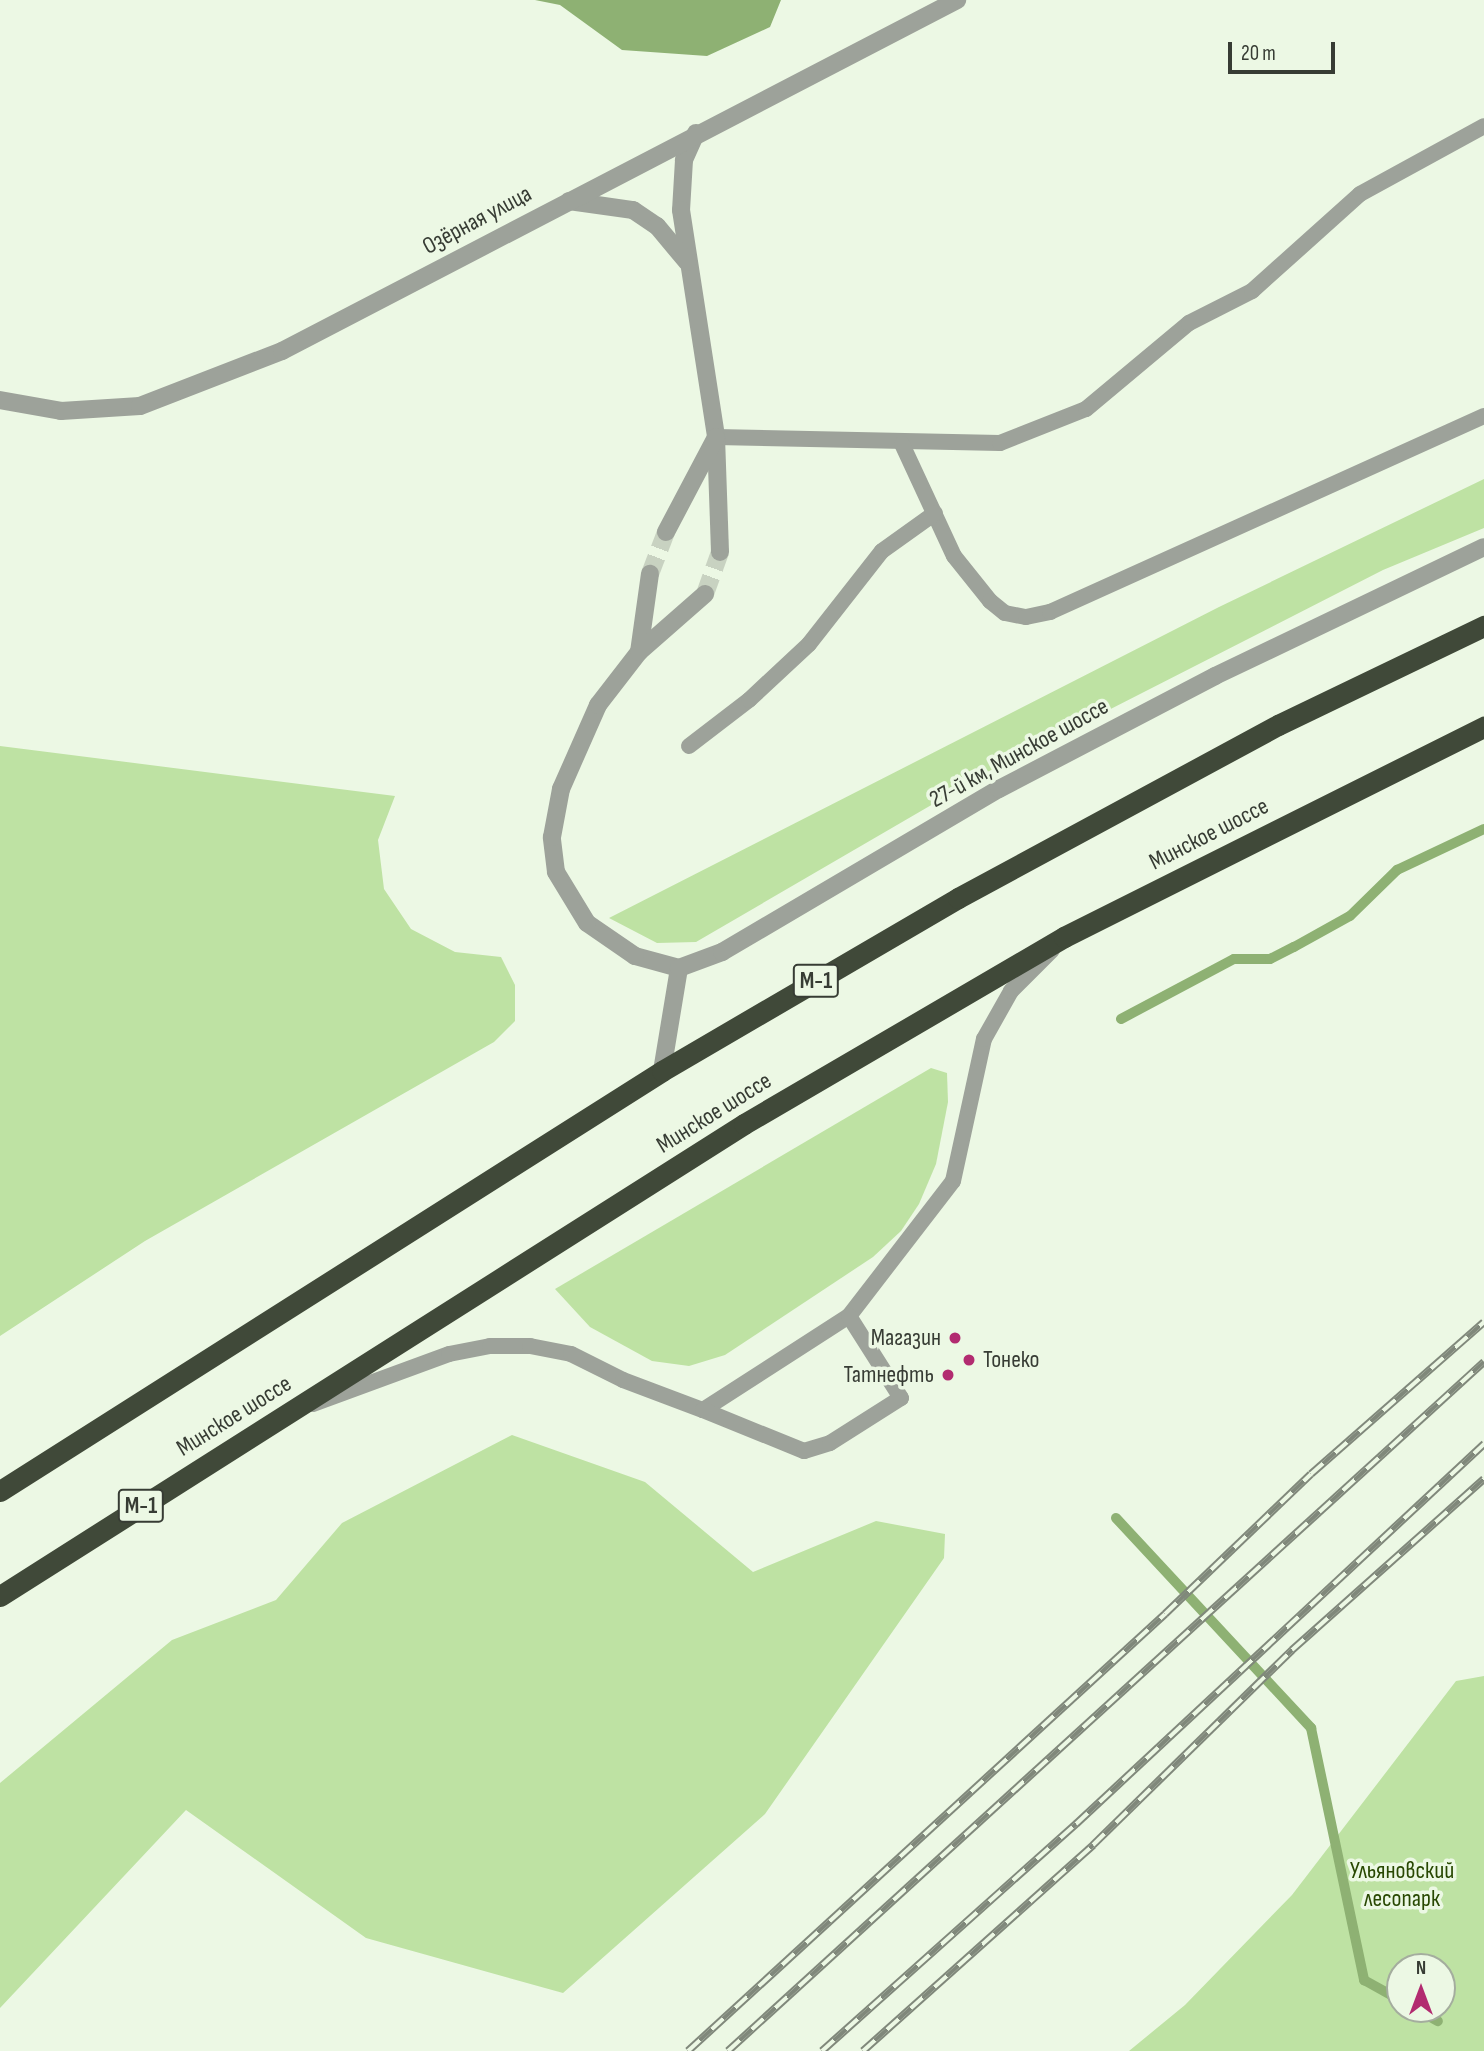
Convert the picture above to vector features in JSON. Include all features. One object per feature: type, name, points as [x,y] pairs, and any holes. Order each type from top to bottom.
[{"type":"highway","name":"М-1","points":[[0,1491],[662,1071],[958,898],[1278,725],[1484,626]]},
{"type":"highway","name":"Минское шоссе","points":[[0,1596],[744,1124],[1064,937],[1484,727]]},
{"type":"street","name":"Озёрная улица","points":[[0,400],[61,411],[140,406],[282,351],[696,133],[957,0]]},
{"type":"street","points":[[696,133],[684,160],[681,210],[716,437],[720,552]]},
{"type":"street","points":[[566,201],[633,210],[657,226],[688,263]]},
{"type":"street","points":[[666,532],[716,437]]},
{"type":"street","name":"27-й км, Минское шоссе","points":[[679,968],[722,952],[999,789],[1215,676],[1484,547]]},
{"type":"street","points":[[639,652],[650,574]]},
{"type":"street","points":[[662,1071],[679,968],[635,956],[587,923],[556,872],[552,837],[561,789],[598,705],[639,652],[705,594]]},
{"type":"lane","points":[[716,437],[902,444],[1000,443],[1086,410],[1189,323],[1252,291],[1360,194],[1484,127]]},
{"type":"lane","points":[[902,444],[954,556],[990,601],[1005,613],[1026,617],[1050,612],[1484,415]]},
{"type":"lane","points":[[689,746],[750,700],[810,643],[882,551],[935,513]]},
{"type":"lane","points":[[1449,641],[1484,618]]},
{"type":"lane","points":[[703,1410],[849,1316],[953,1181],[984,1039],[1011,991],[1064,937]]},
{"type":"lane","points":[[281,1416],[449,1354],[491,1346],[530,1346],[570,1354],[623,1380],[804,1451],[830,1443],[901,1398],[849,1316]]},
{"type":"green space","points":[[1484,479],[1484,528],[1383,570],[995,768],[696,942],[657,943],[609,918],[1219,607]]},
{"type":"green space","points":[[0,746],[395,796],[378,840],[384,889],[411,929],[455,952],[501,957],[515,985],[515,1021],[494,1042],[145,1241],[0,1336]]},
{"type":"green space","points":[[931,1068],[947,1073],[948,1102],[936,1164],[919,1204],[901,1231],[873,1257],[725,1355],[689,1366],[652,1361],[590,1327],[555,1289]]},
{"type":"green space","points":[[512,1435],[645,1482],[753,1572],[876,1521],[945,1534],[944,1558],[765,1814],[563,1993],[366,1938],[186,1810],[0,2008],[0,1783],[172,1640],[276,1600],[342,1523]]},
{"type":"green space","name":"Ульяновский лесопарк","points":[[1484,1676],[1484,2051],[1129,2051],[1185,2005],[1292,1895],[1456,1681]]},
{"type":"shaded area","points":[[535,0],[781,0],[770,27],[707,56],[622,50],[560,5]]},
{"type":"waterway","points":[[1121,1019],[1234,959],[1270,959],[1294,947],[1350,916],[1397,870],[1484,829]]},
{"type":"waterway","points":[[1116,1518],[1311,1728],[1364,1980],[1386,1992]]},
{"type":"tunnel","points":[[650,574],[666,532]]},
{"type":"tunnel","points":[[705,594],[720,552]]},
{"type":"railway","points":[[688,2051],[1165,1614],[1311,1474],[1484,1322]]},
{"type":"railway","points":[[728,2051],[1484,1362]]},
{"type":"railway","points":[[822,2051],[1076,1824],[1484,1444]]},
{"type":"railway","points":[[863,2051],[1093,1845],[1292,1650],[1484,1479]]},
{"type":"place","name":"Магазин","points":[[955,1338]]},
{"type":"place","name":"Тонеко","points":[[969,1360]]},
{"type":"place","name":"Татнефть","points":[[948,1375]]}]
